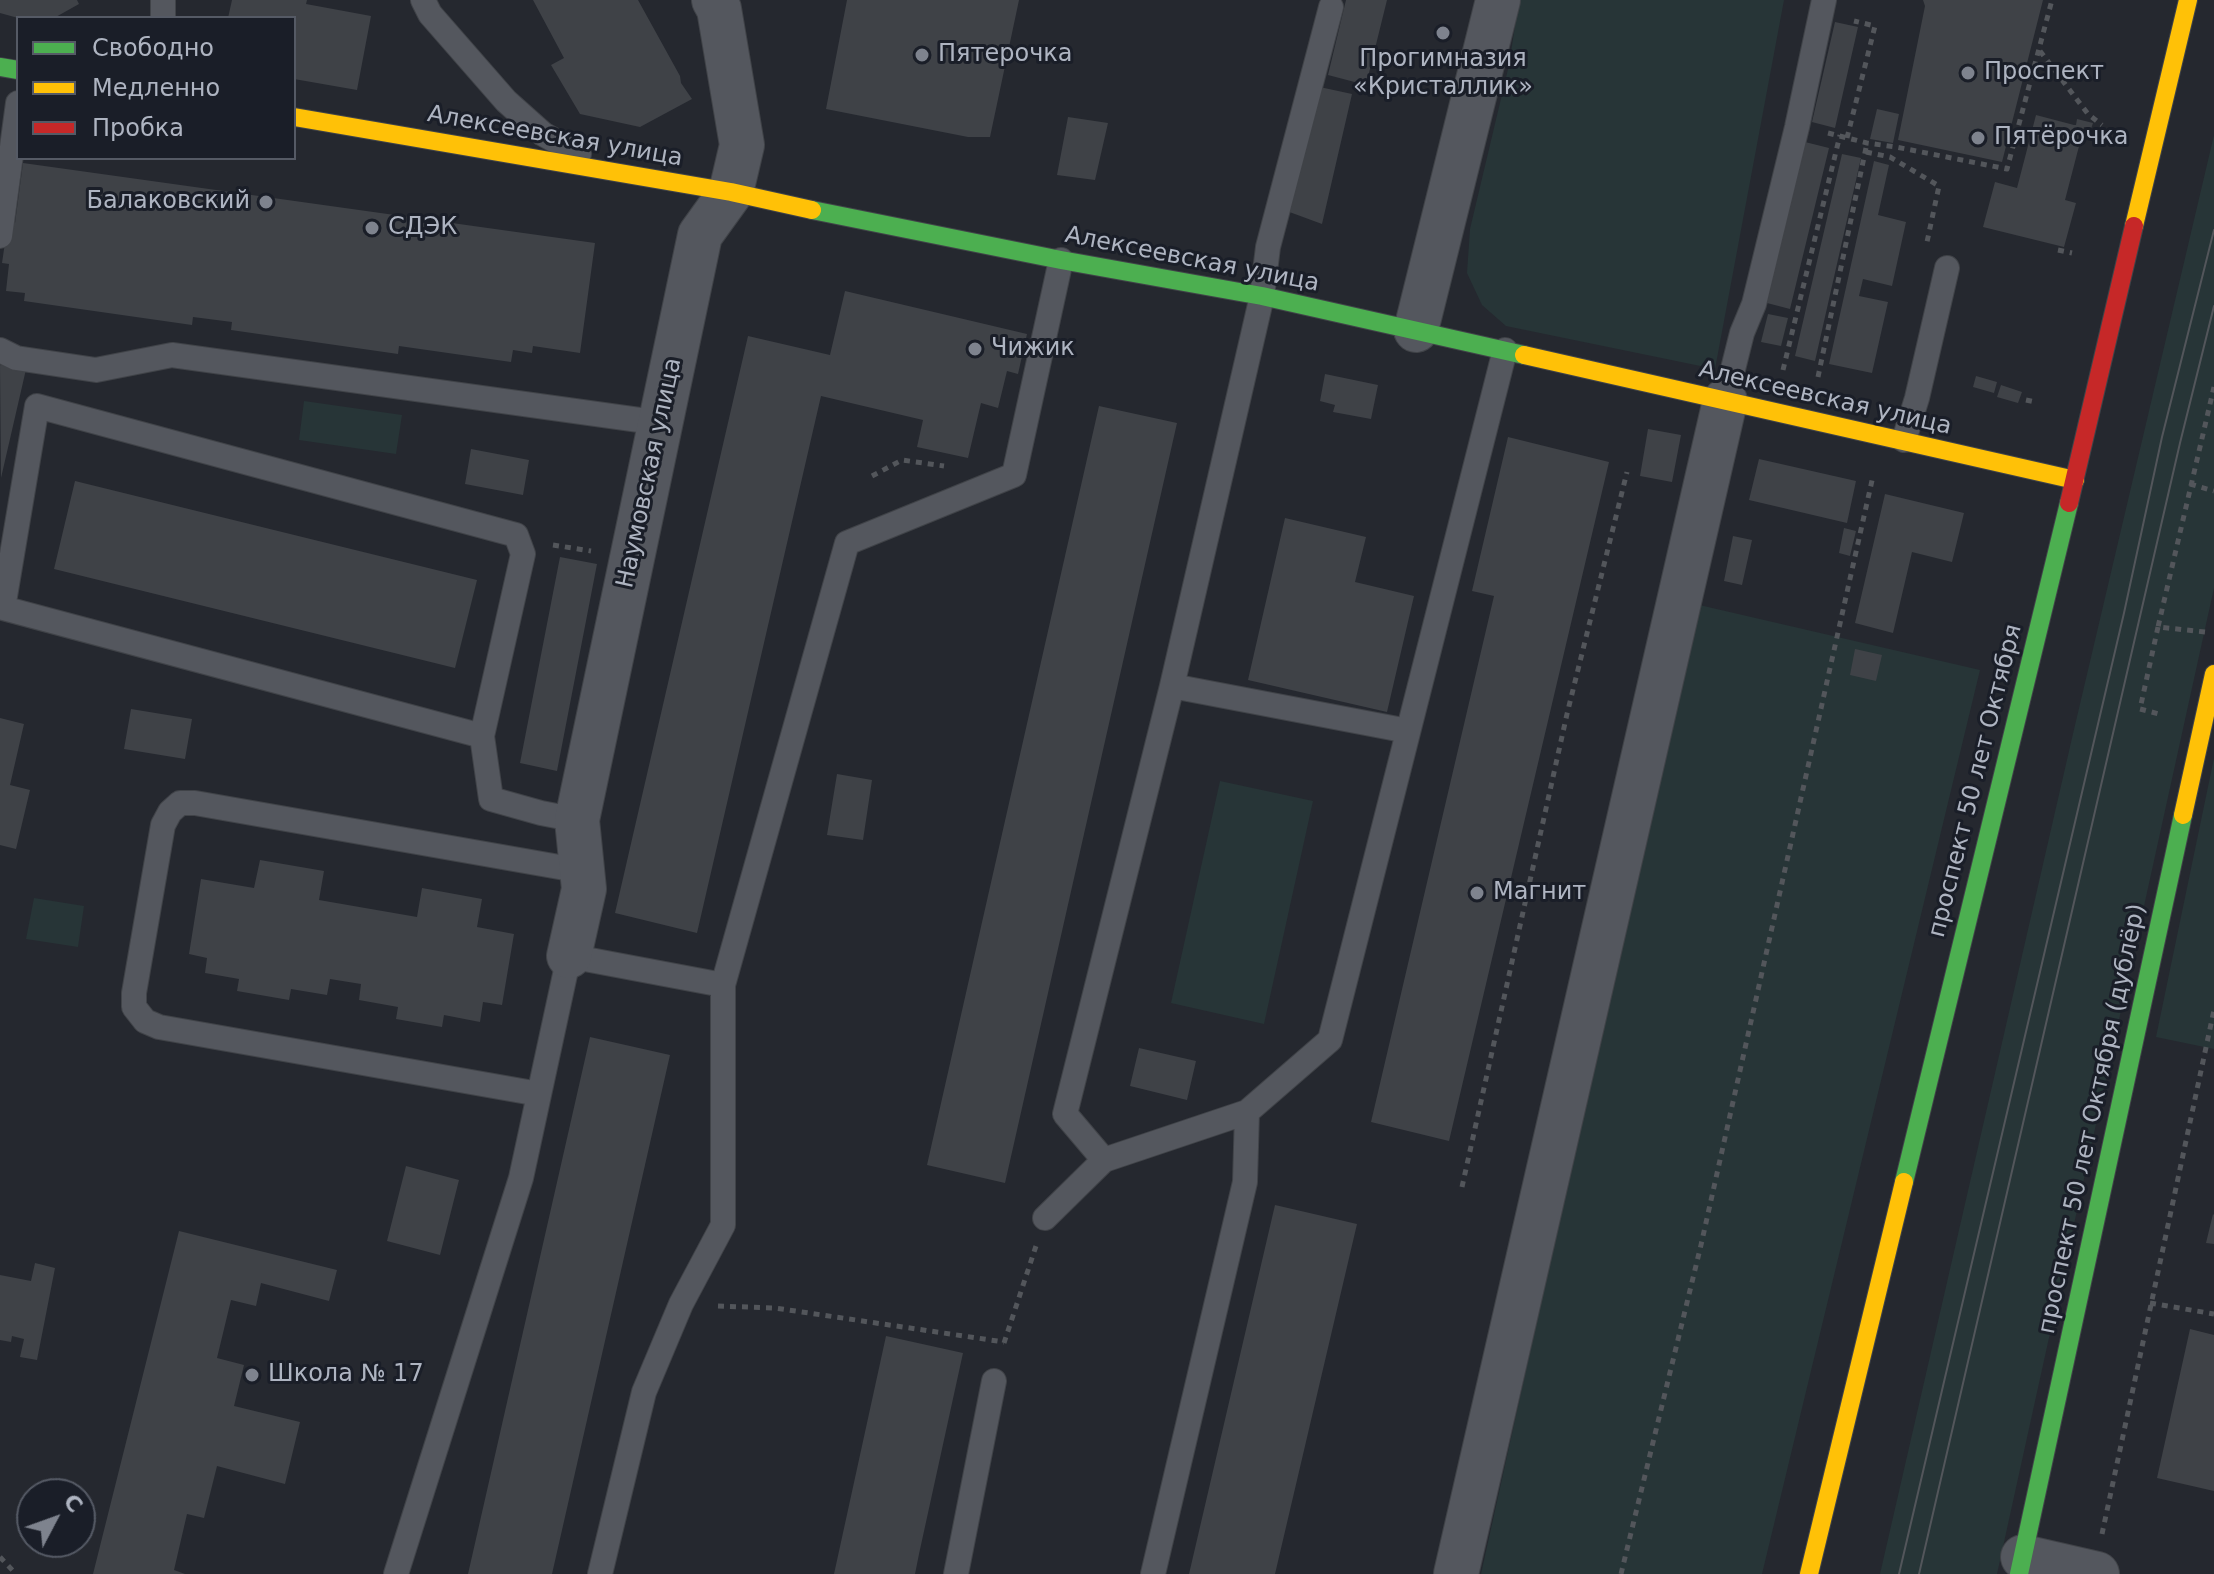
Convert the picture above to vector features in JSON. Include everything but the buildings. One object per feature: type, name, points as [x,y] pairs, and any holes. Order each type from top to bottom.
[{"type":"street","name":"Наумовская улица","points":[[569,956],[584,889],[577,820],[700,235],[731,192],[742,145],[719,9],[714,0]]},
{"type":"street","points":[[1416,330],[1498,0]]},
{"type":"street","name":"проспект 50 лет Октября","points":[[1809,1574],[2075,480],[2188,0]]},
{"type":"street","name":"Алексеевская улица","points":[[296,117],[731,192],[1061,260],[1262,296],[2075,480]]},
{"type":"street","points":[[1456,1574],[1725,401]]},
{"type":"street","name":"проспект 50 лет Октября (дублёр)","points":[[2021,1566],[2214,674]]},
{"type":"street","points":[[2021,1566],[2096,1574]]},
{"type":"lane","points":[[423,0],[430,14],[506,101],[543,134],[612,171]]},
{"type":"lane","points":[[1104,1160],[1065,1114],[1172,686],[1262,296],[1268,247],[1331,7]]},
{"type":"lane","points":[[1725,401],[1742,333],[1754,304],[1823,7]]},
{"type":"lane","points":[[0,236],[16,118]]},
{"type":"lane","points":[[600,1574],[644,1392],[681,1304],[723,1225],[723,985],[847,543],[1014,475],[1061,260]]},
{"type":"lane","points":[[1904,440],[1917,398],[1947,268]]},
{"type":"lane","points":[[0,350],[16,358],[96,370],[172,355],[661,423]]},
{"type":"lane","points":[[1045,1218],[1104,1160],[1247,1112],[1330,1040],[1505,350]]},
{"type":"lane","points":[[482,736],[3,608],[37,406],[516,535],[523,554],[482,736],[491,799],[577,820]]},
{"type":"lane","points":[[1172,686],[1408,731]]},
{"type":"lane","points":[[539,1094],[159,1027],[145,1021],[134,1007],[134,993],[163,825],[170,812],[180,803],[195,803],[582,871]]},
{"type":"lane","points":[[396,1574],[521,1178],[569,956],[723,985]]},
{"type":"lane","points":[[1153,1574],[1245,1182],[1247,1112]]},
{"type":"lane","points":[[956,1574],[994,1381]]},
{"type":"path","points":[[1783,370],[1840,135],[1867,143],[2007,169],[2052,0]]},
{"type":"path","points":[[1823,7],[1875,26],[1847,138]]},
{"type":"path","points":[[2039,51],[2088,114],[2102,125]]},
{"type":"path","points":[[1818,377],[1867,143]]},
{"type":"path","points":[[2058,250],[2072,253]]},
{"type":"path","points":[[2214,387],[2158,627],[2214,633]]},
{"type":"path","points":[[2026,400],[2035,402]]},
{"type":"path","points":[[872,476],[902,460],[955,468]]},
{"type":"path","points":[[1621,1574],[1705,1230],[1874,468]]},
{"type":"path","points":[[1462,1187],[1567,714],[1627,472]]},
{"type":"path","points":[[2190,484],[2214,491]]},
{"type":"path","points":[[564,546],[595,552]]},
{"type":"path","points":[[2096,1574],[2150,1303],[2211,1041],[2214,1010]]},
{"type":"path","points":[[994,1381],[1025,1278]]},
{"type":"path","points":[[2150,1303],[2214,1314]]},
{"type":"path","points":[[681,1304],[775,1308],[1004,1342]]},
{"type":"path","points":[[0,1557],[16,1574]]},
{"type":"shaded area","points":[[1519,0],[1784,0],[1715,369],[1506,326],[1482,305],[1467,273],[1470,229],[1509,65]]},
{"type":"shaded area","points":[[2214,135],[2214,588],[1997,1574],[1880,1574],[2072,738]]},
{"type":"shaded area","points":[[304,401],[402,415],[396,454],[299,440]]},
{"type":"shaded area","points":[[1695,604],[1980,670],[1762,1574],[1481,1574]]},
{"type":"shaded area","points":[[2214,758],[2214,1049],[2156,1037]]},
{"type":"shaded area","points":[[1220,781],[1313,801],[1264,1024],[1171,1003]]},
{"type":"shaded area","points":[[34,898],[84,906],[78,947],[26,939]]},
{"type":"tram line","points":[[1899,1574],[2124,613],[2162,437],[2214,230]]},
{"type":"tram line","points":[[1919,1574],[2214,306]]},
{"type":"traffic: fast","points":[[0,67],[16,70]]},
{"type":"traffic: fast","points":[[812,210],[1262,296],[1524,355]]},
{"type":"traffic: fast","points":[[1904,1182],[2069,503]]},
{"type":"traffic: fast","points":[[2019,1574],[2183,815]]},
{"type":"traffic: slow","points":[[2134,226],[2188,0]]},
{"type":"traffic: slow","points":[[296,117],[731,192],[812,210]]},
{"type":"traffic: slow","points":[[1524,355],[2075,480]]},
{"type":"traffic: slow","points":[[2183,815],[2214,674]]},
{"type":"traffic: slow","points":[[1809,1574],[1904,1182]]},
{"type":"traffic: jam","points":[[2069,503],[2134,226]]},
{"type":"place","name":"Прогимназия «Кристаллик»","points":[[1443,33]]},
{"type":"place","name":"Пятерочка","points":[[922,55]]},
{"type":"place","name":"Проспект","points":[[1968,73]]},
{"type":"place","name":"Пятёрочка","points":[[1978,138]]},
{"type":"place","name":"Балаковский","points":[[266,202]]},
{"type":"place","name":"СДЭК","points":[[372,228]]},
{"type":"place","name":"Чижик","points":[[975,349]]},
{"type":"place","name":"Магнит","points":[[1477,893]]},
{"type":"place","name":"Школа № 17","points":[[252,1375]]}]
